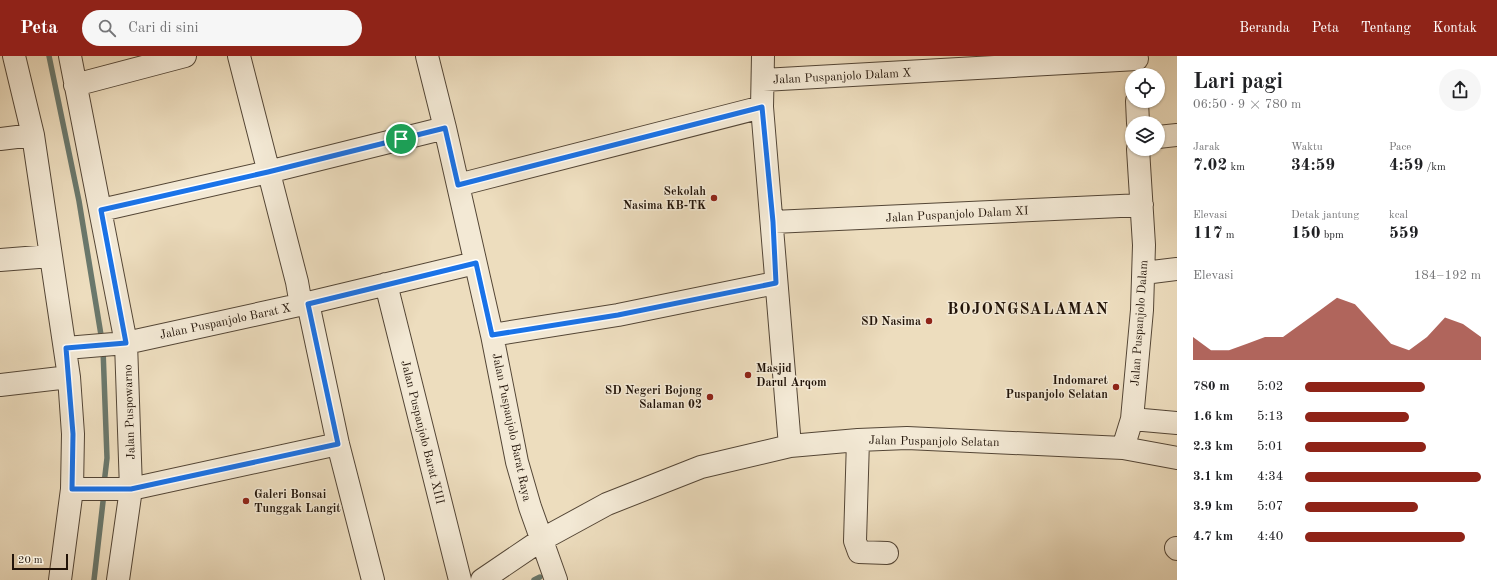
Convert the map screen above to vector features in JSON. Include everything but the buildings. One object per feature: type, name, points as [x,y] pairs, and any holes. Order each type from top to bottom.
[{"type":"street","points":[[14,56],[33,135],[52,256],[69,347],[69,377],[73,434],[73,489],[60,580]]},
{"type":"street","name":"Jalan Puspowarno","points":[[70,56],[101,210],[122,343],[127,489],[118,580]]},
{"type":"street","points":[[75,85],[185,56]]},
{"type":"street","points":[[239,56],[268,172],[304,304],[373,580]]},
{"type":"street","name":"Jalan Puspanjolo Barat Raya","points":[[427,56],[492,335],[517,462],[541,540],[556,580]]},
{"type":"street","points":[[763,56],[762,107],[773,222],[776,283],[790,446]]},
{"type":"street","name":"Jalan Puspanjolo Dalam X","points":[[763,80],[1137,63]]},
{"type":"street","points":[[458,185],[762,107]]},
{"type":"street","points":[[101,210],[268,172],[445,128]]},
{"type":"street","points":[[0,140],[33,135]]},
{"type":"street","points":[[1165,136],[1177,135]]},
{"type":"street","name":"Jalan Puspanjolo Dalam","points":[[1123,448],[1132,419],[1144,273],[1138,156]]},
{"type":"street","name":"Jalan Puspanjolo Dalam XI","points":[[773,222],[1142,206]]},
{"type":"street","points":[[0,260],[52,256]]},
{"type":"street","name":"Jalan Puspanjolo Barat X","points":[[69,347],[122,343],[304,304],[476,263]]},
{"type":"street","points":[[1144,273],[1177,269]]},
{"type":"street","points":[[492,335],[618,315],[776,283]]},
{"type":"street","name":"Jalan Puspanjolo Barat XIII","points":[[386,284],[460,580]]},
{"type":"street","points":[[0,385],[69,377]]},
{"type":"street","points":[[1132,419],[1177,423]]},
{"type":"street","name":"Jalan Puspanjolo Selatan","points":[[482,580],[541,540],[608,504],[659,482],[701,467],[790,446],[858,440],[908,438],[1123,448],[1177,458]]},
{"type":"street","points":[[858,440],[855,541],[859,552],[887,553]]},
{"type":"street","points":[[73,489],[127,489],[338,444]]},
{"type":"waterway","points":[[49,56],[79,201],[102,341]]},
{"type":"waterway","points":[[103,349],[107,458],[104,484]]},
{"type":"waterway","points":[[94,580],[104,493]]},
{"type":"waterway","points":[[534,580],[540,577]]},
{"type":"place","name":"Sekolah Nasima KB-TK","points":[[714,198]]},
{"type":"place","name":"SD Nasima","points":[[929,321]]},
{"type":"place","name":"Masjid Darul Arqom","points":[[748,375]]},
{"type":"place","name":"Indomaret Puspanjolo Selatan","points":[[1116,387]]},
{"type":"place","name":"SD Negeri Bojong Salaman 02","points":[[710,397]]},
{"type":"place","name":"Galeri Bonsai Tunggak Langit","points":[[246,501]]},
{"type":"district","name":"BOJONGSALAMAN","points":[[1028,308]]},
{"type":"route","points":[[762,107],[773,222],[776,283],[618,315],[492,335],[476,263],[308,304],[338,444],[131,489],[72,489],[73,434],[66,348],[126,343],[101,210],[268,172],[401,139],[445,128],[458,185],[762,107]]}]
